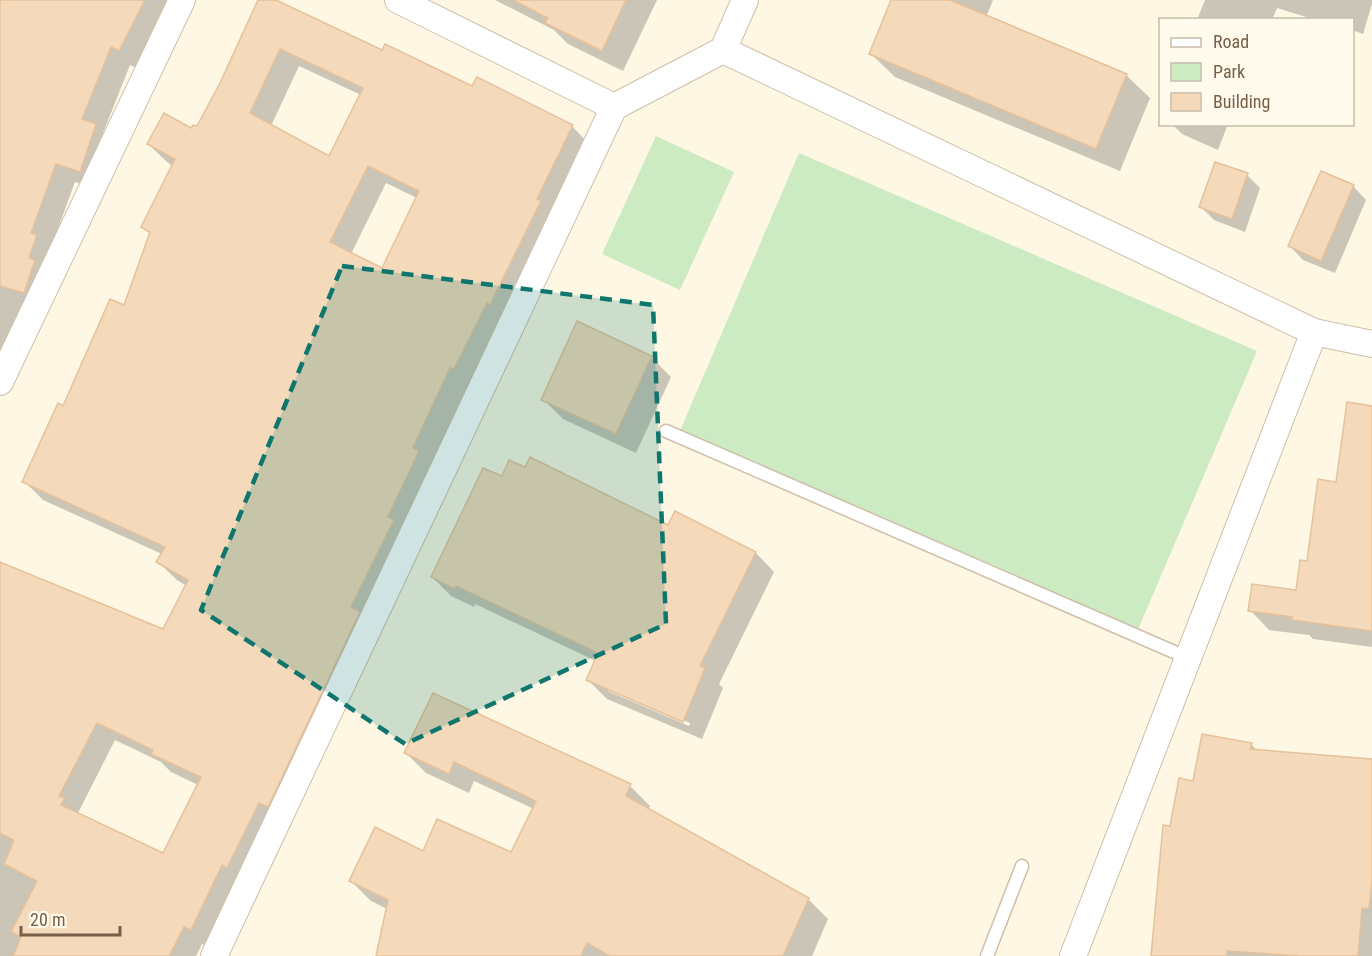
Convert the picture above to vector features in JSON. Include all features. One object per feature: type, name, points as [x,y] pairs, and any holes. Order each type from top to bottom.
[{"type":"street","points":[[0,382],[182,0]]},
{"type":"street","points":[[398,0],[614,107]]},
{"type":"street","points":[[214,956],[614,107],[723,50],[745,0]]},
{"type":"street","points":[[723,50],[1314,332],[1372,344]]},
{"type":"street","points":[[1073,956],[1314,332]]},
{"type":"lane","points":[[666,431],[1188,658]]},
{"type":"lane","points":[[987,956],[1022,866]]},
{"type":"highlighted area","points":[[342,266],[653,305],[666,624],[405,744],[201,610]]},
{"type":"green space","points":[[656,136],[734,172],[680,290],[602,254]]},
{"type":"green space","points":[[799,153],[1257,351],[1137,632],[679,433]]},
{"type":"building","points":[[0,0],[145,0],[119,51],[111,47],[82,119],[96,124],[80,172],[56,164],[31,233],[37,235],[29,258],[35,260],[24,293],[0,286]]},
{"type":"building","points":[[258,0],[276,0],[382,50],[385,44],[472,86],[477,77],[573,125],[537,199],[541,201],[490,305],[487,303],[454,369],[450,368],[413,448],[419,451],[388,517],[394,520],[351,607],[360,612],[268,807],[259,803],[227,868],[222,865],[191,930],[184,927],[169,956],[13,956],[21,937],[11,932],[37,881],[4,864],[14,840],[0,833],[0,562],[163,629],[188,580],[156,562],[165,547],[22,482],[58,403],[63,406],[110,299],[124,305],[150,232],[141,227],[175,159],[147,144],[164,113],[191,128],[193,125],[197,126],[220,83]],"holes":[[[280,49],[363,88],[329,156],[250,113]],[[368,166],[419,191],[382,268],[330,242]],[[97,723],[153,750],[151,754],[201,777],[163,853],[61,805],[65,798],[59,796]]]},
{"type":"building","points":[[513,0],[626,0],[602,51],[545,23],[548,18]]},
{"type":"building","points":[[891,0],[950,0],[1127,74],[1096,149],[869,54]]},
{"type":"building","points":[[1215,162],[1248,173],[1232,219],[1199,207]]},
{"type":"building","points":[[1321,171],[1354,185],[1321,261],[1288,246]]},
{"type":"building","points":[[577,321],[652,356],[616,434],[541,400]]},
{"type":"building","points":[[1347,402],[1372,406],[1372,631],[1292,620],[1292,617],[1248,611],[1252,584],[1296,590],[1300,560],[1307,561],[1318,479],[1336,482]]},
{"type":"building","points":[[530,457],[668,525],[675,511],[756,552],[700,666],[705,668],[683,722],[586,680],[598,653],[456,586],[455,589],[431,577],[483,468],[502,476],[509,460],[525,467]]},
{"type":"building","points":[[433,693],[631,784],[626,796],[809,898],[783,956],[610,956],[587,943],[581,956],[376,956],[388,900],[349,881],[375,827],[423,851],[437,819],[511,852],[536,801],[454,762],[449,774],[404,753]]},
{"type":"building","points":[[1202,734],[1252,743],[1250,749],[1372,759],[1372,881],[1369,909],[1362,908],[1358,956],[1299,956],[1227,951],[1227,956],[1151,956],[1163,825],[1170,826],[1179,778],[1193,781]]}]
